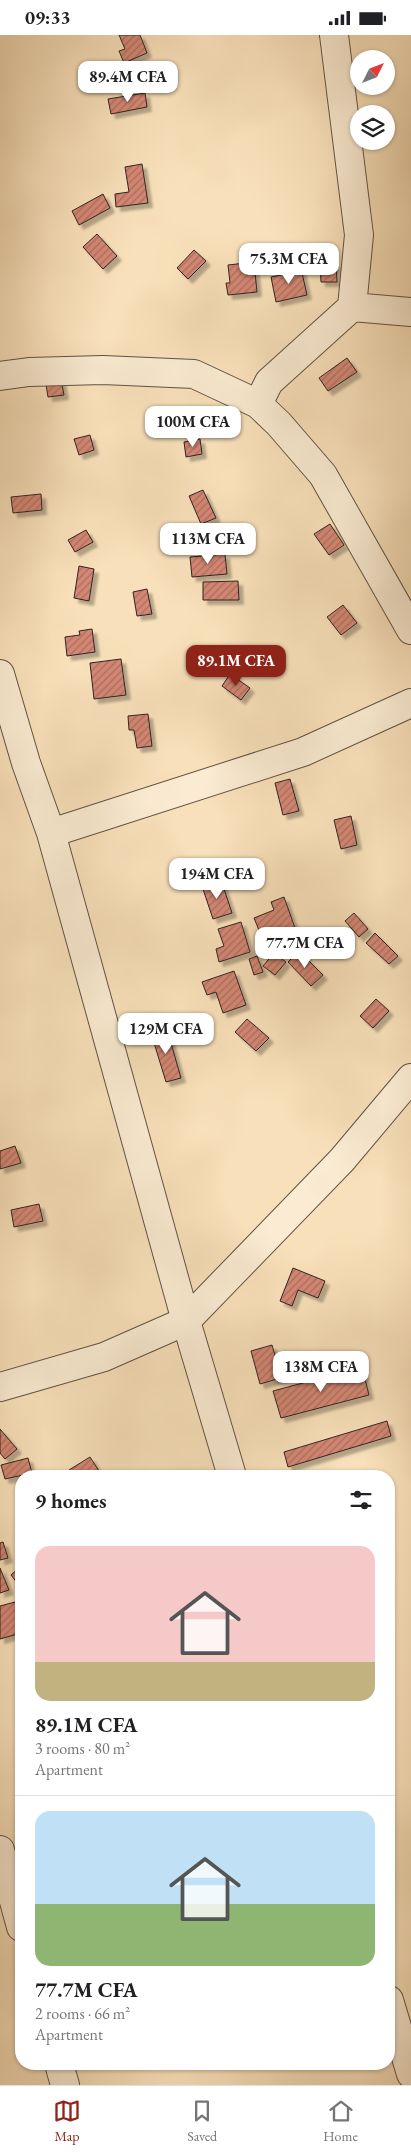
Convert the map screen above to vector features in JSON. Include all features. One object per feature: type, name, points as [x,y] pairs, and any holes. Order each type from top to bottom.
[{"type":"street","points":[[258,404],[268,383],[352,307],[359,235],[334,35]]},
{"type":"street","points":[[352,307],[411,312]]},
{"type":"street","points":[[0,376],[29,372],[103,370],[194,374],[258,404],[279,424],[323,475],[411,630]]},
{"type":"street","points":[[0,674],[26,763],[51,833],[186,1321],[230,1470]]},
{"type":"street","points":[[51,833],[303,752],[411,703]]},
{"type":"street","points":[[0,1387],[104,1357],[186,1321],[342,1159],[411,1078]]},
{"type":"street","points":[[0,1850],[15,1905]]},
{"type":"street","points":[[395,2020],[411,2074]]},
{"type":"street","points":[[61,2070],[65,2085]]},
{"type":"building","points":[[119,35],[140,35],[147,53],[124,63],[119,51],[125,49]]},
{"type":"building","points":[[145,93],[147,107],[111,114],[108,99]]},
{"type":"building","points":[[142,164],[148,203],[116,207],[115,194],[129,192],[125,167]]},
{"type":"building","points":[[103,194],[110,208],[79,225],[72,211]]},
{"type":"building","points":[[97,234],[117,256],[103,269],[83,247]]},
{"type":"building","points":[[194,250],[206,261],[188,279],[177,268]]},
{"type":"building","points":[[254,262],[257,292],[228,295],[226,283],[230,283],[228,265]]},
{"type":"building","points":[[300,264],[307,295],[276,302],[271,277],[290,273],[288,266]]},
{"type":"building","points":[[336,264],[337,282],[321,282],[320,265]]},
{"type":"building","points":[[347,358],[357,372],[328,391],[319,378]]},
{"type":"building","points":[[59,369],[64,395],[48,397],[44,372]]},
{"type":"building","points":[[90,435],[94,450],[79,455],[74,439]]},
{"type":"building","points":[[200,439],[202,454],[186,457],[184,442]]},
{"type":"building","points":[[203,490],[216,518],[201,524],[189,496]]},
{"type":"building","points":[[41,494],[42,510],[13,513],[11,497]]},
{"type":"building","points":[[330,524],[344,545],[329,555],[314,534]]},
{"type":"building","points":[[86,530],[93,542],[75,552],[68,540]]},
{"type":"building","points":[[225,554],[227,574],[192,577],[190,557]]},
{"type":"building","points":[[79,566],[94,569],[89,601],[74,598]]},
{"type":"building","points":[[238,581],[239,600],[203,600],[203,582]]},
{"type":"building","points":[[147,589],[152,614],[137,616],[133,592]]},
{"type":"building","points":[[343,605],[357,623],[341,635],[327,617]]},
{"type":"building","points":[[92,629],[95,652],[67,656],[65,637],[80,635],[79,631]]},
{"type":"building","points":[[121,659],[126,695],[94,699],[90,663]]},
{"type":"building","points":[[230,674],[250,688],[241,700],[222,686]]},
{"type":"building","points":[[148,714],[152,746],[137,748],[134,730],[129,730],[128,716]]},
{"type":"building","points":[[290,779],[299,811],[283,815],[275,783]]},
{"type":"building","points":[[351,816],[357,845],[341,849],[334,820]]},
{"type":"building","points":[[221,880],[232,913],[213,919],[202,886]]},
{"type":"building","points":[[284,897],[295,928],[263,940],[254,918],[274,910],[271,902]]},
{"type":"building","points":[[354,913],[368,929],[359,937],[345,921]]},
{"type":"building","points":[[241,922],[250,952],[219,962],[216,949],[224,946],[218,929]]},
{"type":"building","points":[[375,933],[398,956],[389,964],[366,943]]},
{"type":"building","points":[[299,951],[323,975],[311,986],[288,962]]},
{"type":"building","points":[[274,953],[286,962],[275,975],[263,966]]},
{"type":"building","points":[[257,956],[263,972],[254,975],[249,959]]},
{"type":"building","points":[[234,971],[246,1005],[223,1013],[216,992],[207,995],[202,982]]},
{"type":"building","points":[[376,999],[389,1011],[373,1028],[360,1016]]},
{"type":"building","points":[[247,1019],[269,1038],[256,1051],[235,1032]]},
{"type":"building","points":[[167,1029],[181,1078],[166,1082],[151,1033]]},
{"type":"building","points":[[15,1146],[21,1163],[0,1169],[0,1151]]},
{"type":"building","points":[[39,1204],[43,1221],[14,1227],[11,1210]]},
{"type":"building","points":[[293,1268],[325,1281],[318,1298],[298,1290],[292,1306],[280,1301]]},
{"type":"building","points":[[272,1345],[278,1366],[288,1363],[291,1375],[260,1384],[251,1351]]},
{"type":"building","points":[[362,1367],[369,1395],[281,1418],[273,1391]]},
{"type":"building","points":[[387,1421],[391,1436],[288,1467],[284,1452]]},
{"type":"building","points":[[0,1429],[17,1449],[5,1459],[0,1453]]},
{"type":"building","points":[[90,1457],[98,1470],[69,1470]]},
{"type":"building","points":[[28,1458],[31,1470],[15,1470],[15,1477],[5,1479],[1,1465]]},
{"type":"building","points":[[3,1542],[8,1558],[0,1560],[0,1543]]},
{"type":"building","points":[[0,1568],[9,1590],[0,1593]]},
{"type":"building","points":[[15,1571],[15,1580],[11,1575]]},
{"type":"building","points":[[15,1602],[15,1635],[0,1639],[0,1606]]}]
